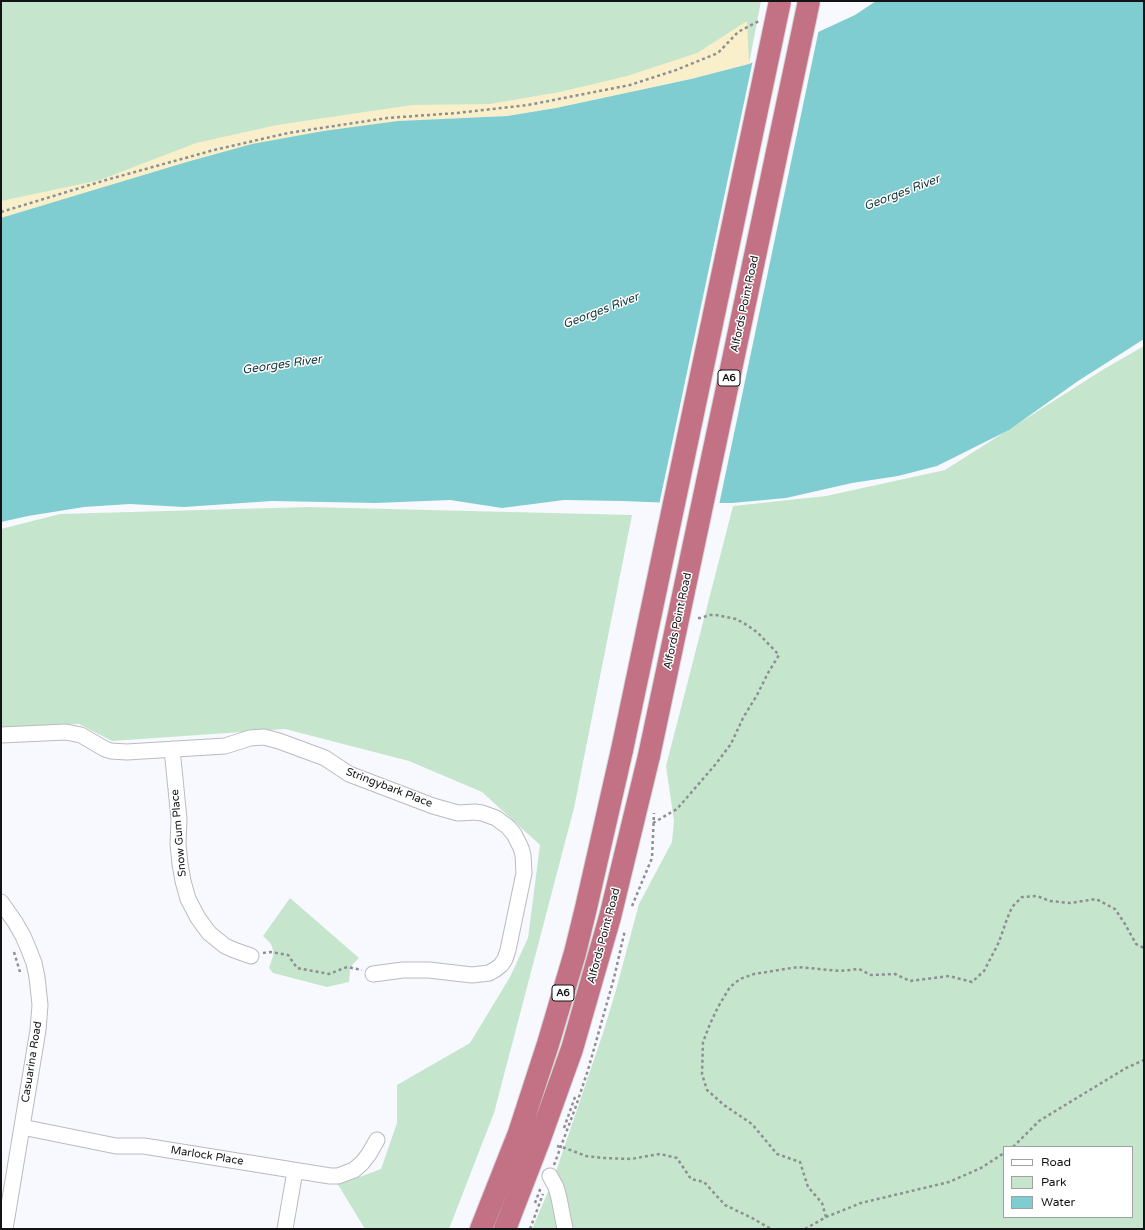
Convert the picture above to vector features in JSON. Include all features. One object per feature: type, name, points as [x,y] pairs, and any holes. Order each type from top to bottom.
[{"type":"highway","name":"A6","points":[[480,1229],[519,1133],[548,1044],[575,953],[586,908],[622,750],[780,1]]},
{"type":"highway","name":"Alfords Point Road","points":[[505,1229],[572,1049],[610,917],[643,822],[649,756],[809,1]]},
{"type":"street","name":"Stringybark Place","points":[[1,735],[66,732],[81,735],[99,746],[112,751],[127,752],[225,746],[250,738],[264,737],[325,758],[349,774],[438,808],[458,813],[475,812],[490,815],[511,830],[518,840],[521,848],[524,860],[524,873],[508,950],[501,965],[488,973],[472,975],[429,970],[403,970],[373,974]]},
{"type":"street","name":"Snow Gum Place","points":[[172,749],[179,819],[178,844],[180,864],[188,899],[198,918],[213,936],[230,948],[251,956]]},
{"type":"street","points":[[607,815],[643,822]]},
{"type":"street","name":"Casuarina Road","points":[[1,902],[23,936],[34,963],[40,1005],[38,1030],[22,1127],[6,1200],[5,1229]]},
{"type":"street","name":"Marlock Place","points":[[22,1127],[116,1146],[144,1146],[330,1176],[354,1170],[369,1154],[377,1140]]},
{"type":"street","points":[[285,1229],[295,1171]]},
{"type":"street","points":[[550,1176],[556,1186],[566,1229]]},
{"type":"path","points":[[1,212],[120,176],[214,150],[288,133],[387,118],[457,113],[528,105],[630,85],[676,70],[718,53],[738,32],[763,18]]},
{"type":"path","points":[[643,822],[677,809],[731,744],[743,718],[758,695],[768,673],[779,655],[758,632],[736,619],[716,615],[694,618]]},
{"type":"path","points":[[643,822],[654,809]]},
{"type":"path","points":[[631,907],[652,858],[643,822]]},
{"type":"path","points":[[826,1217],[822,1203],[808,1186],[800,1162],[777,1154],[752,1124],[724,1105],[707,1090],[702,1074],[703,1042],[718,1007],[730,987],[740,979],[754,974],[798,967],[840,971],[859,969],[871,975],[895,974],[910,981],[949,976],[972,982],[984,971],[999,942],[1012,907],[1022,897],[1037,896],[1050,902],[1070,903],[1096,899],[1115,909],[1136,944],[1144,948]]},
{"type":"path","points":[[530,1229],[582,1090],[620,958],[626,928]]},
{"type":"path","points":[[12,947],[21,977]]},
{"type":"path","points":[[251,956],[271,952],[288,955],[297,968],[329,974],[347,967],[358,968],[373,974]]},
{"type":"path","points":[[1014,1146],[1039,1121],[1126,1068],[1144,1060]]},
{"type":"path","points":[[557,1146],[586,1156],[603,1158],[631,1159],[660,1154],[677,1158],[691,1179],[704,1182],[725,1205],[771,1229]]},
{"type":"path","points":[[806,1229],[826,1217],[861,1203],[950,1182],[981,1168],[1003,1154]]},
{"type":"green space","points":[[1,1],[761,1],[749,64],[252,144],[1,218]]},
{"type":"green space","points":[[1144,346],[1144,1229],[532,1229],[553,1180],[603,1033],[639,904],[672,842],[674,821],[666,766],[733,506],[826,496],[945,470],[1104,369]]},
{"type":"green space","points":[[308,507],[632,515],[574,808],[494,1113],[449,1229],[365,1229],[337,1183],[346,1182],[381,1169],[397,1123],[397,1085],[470,1043],[510,977],[528,938],[540,845],[482,792],[409,761],[285,729],[112,741],[79,724],[1,727],[1,529],[60,514]]},
{"type":"green space","points":[[290,898],[359,958],[350,970],[349,982],[327,987],[273,973],[269,968],[273,956],[273,950],[271,944],[263,936]]},
{"type":"sand","points":[[747,21],[749,64],[691,79],[556,108],[507,116],[398,121],[324,131],[252,144],[1,218],[1,201],[100,180],[196,143],[277,125],[412,105],[489,104],[560,92],[627,76],[697,53]]},
{"type":"water","name":"Georges River","points":[[876,1],[1144,1],[1144,339],[1078,381],[1009,430],[937,466],[898,476],[852,483],[786,498],[732,503],[564,500],[502,508],[450,500],[376,503],[272,501],[184,507],[130,504],[84,507],[1,522],[1,218],[252,144],[324,131],[398,121],[507,116],[556,108],[691,79],[749,64],[855,15]]},
{"type":"pier","points":[[819,29],[719,505],[659,505],[753,60]]}]
